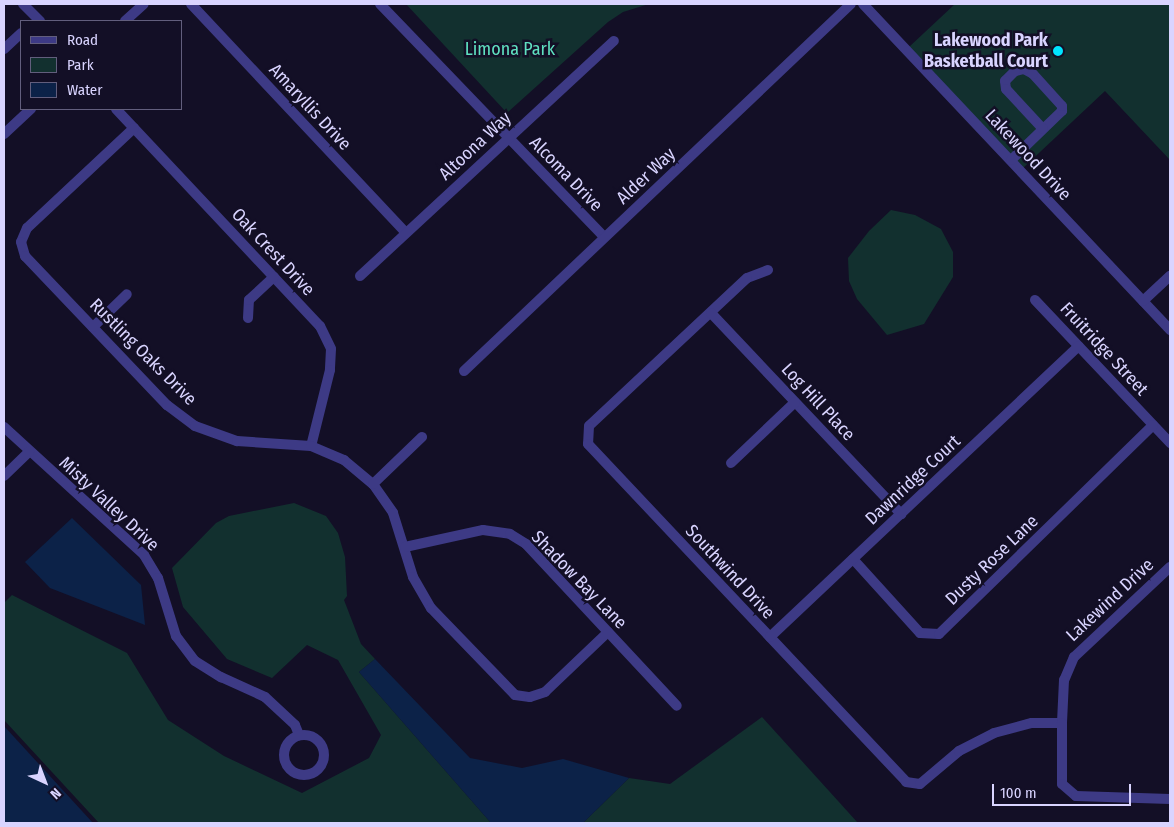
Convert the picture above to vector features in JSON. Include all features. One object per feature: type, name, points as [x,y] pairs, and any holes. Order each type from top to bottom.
[{"type":"street","points":[[23,4],[37,20]]},
{"type":"street","points":[[126,20],[144,4]]},
{"type":"street","name":"Amaryllis Drive","points":[[191,4],[405,232]]},
{"type":"street","name":"Alcoma Drive","points":[[380,4],[604,237]]},
{"type":"street","name":"Alder Way","points":[[464,372],[851,4]]},
{"type":"street","name":"Lakewood Drive","points":[[863,4],[1170,330]]},
{"type":"street","points":[[4,49],[20,34]]},
{"type":"street","name":"Altoona Way","points":[[360,276],[405,232],[614,41]]},
{"type":"street","points":[[1010,160],[1062,111],[1062,106],[1033,74],[1024,69],[1015,71],[1005,81],[1006,89],[1043,128]]},
{"type":"street","points":[[4,134],[30,110]]},
{"type":"street","name":"Oak Crest Drive","points":[[117,110],[320,326],[331,349],[330,370],[310,446]]},
{"type":"street","name":"Rustling Oaks Drive","points":[[134,128],[22,235],[21,249],[25,256],[167,406],[195,426],[236,441],[310,446],[344,460],[373,484],[394,513],[414,578],[431,608],[515,695],[530,697],[545,692],[608,632]]},
{"type":"street","name":"Southwind Drive","points":[[768,270],[748,278],[589,426],[588,444],[906,782],[920,784],[959,751],[994,733],[1032,723],[1062,723]]},
{"type":"street","points":[[248,318],[249,300],[274,276]]},
{"type":"street","points":[[1144,301],[1170,276]]},
{"type":"street","points":[[93,326],[127,294]]},
{"type":"street","name":"Fruitridge Street","points":[[1035,300],[1170,443]]},
{"type":"street","name":"Log Hill Place","points":[[711,313],[901,514]]},
{"type":"street","name":"Dawnridge Court","points":[[770,637],[1079,346]]},
{"type":"street","points":[[731,463],[796,402]]},
{"type":"street","name":"Dusty Rose Lane","points":[[853,559],[920,633],[939,634],[1153,424]]},
{"type":"street","name":"Misty Valley Drive","points":[[4,427],[29,452],[144,555],[158,578],[176,636],[194,661],[221,677],[265,697],[295,725],[299,735]]},
{"type":"street","points":[[373,484],[422,437]]},
{"type":"street","points":[[4,476],[29,452]]},
{"type":"street","name":"Shadow Bay Lane","points":[[405,546],[483,530],[510,534],[526,544],[677,706]]},
{"type":"street","name":"Lakewind Drive","points":[[1170,567],[1074,657],[1064,680],[1062,723],[1062,784],[1076,796],[1170,799]]},
{"type":"street","name":"Misty Valley Drive","points":[[299,735],[318,740],[324,752],[321,765],[311,774],[292,772],[284,761],[288,742],[299,735]]},
{"type":"green space","name":"Limona Park","points":[[406,4],[649,4],[623,12],[608,22],[507,113]]},
{"type":"green space","points":[[955,4],[1170,4],[1170,160],[1105,91],[1023,168],[909,47]]},
{"type":"green space","points":[[891,210],[915,215],[941,229],[953,252],[953,277],[924,324],[887,335],[857,299],[849,281],[848,258],[869,231]]},
{"type":"green space","points":[[294,503],[326,516],[338,533],[345,557],[347,596],[344,600],[361,644],[375,659],[359,672],[491,823],[99,823],[4,720],[4,603],[12,595],[127,653],[168,720],[224,756],[302,793],[369,758],[381,735],[338,660],[307,645],[272,678],[227,659],[183,607],[172,568],[216,523],[229,516]]},
{"type":"green space","points":[[762,717],[858,823],[583,823],[629,778],[670,784]]},
{"type":"water","points":[[72,518],[141,585],[145,625],[50,588],[25,562]]},
{"type":"water","points":[[375,659],[470,758],[522,768],[563,759],[629,778],[583,823],[491,823],[359,672]]},
{"type":"water","points":[[4,726],[93,823],[4,823]]},
{"type":"place","name":"Lakewood Park Basketball Court","points":[[1058,51]]}]
